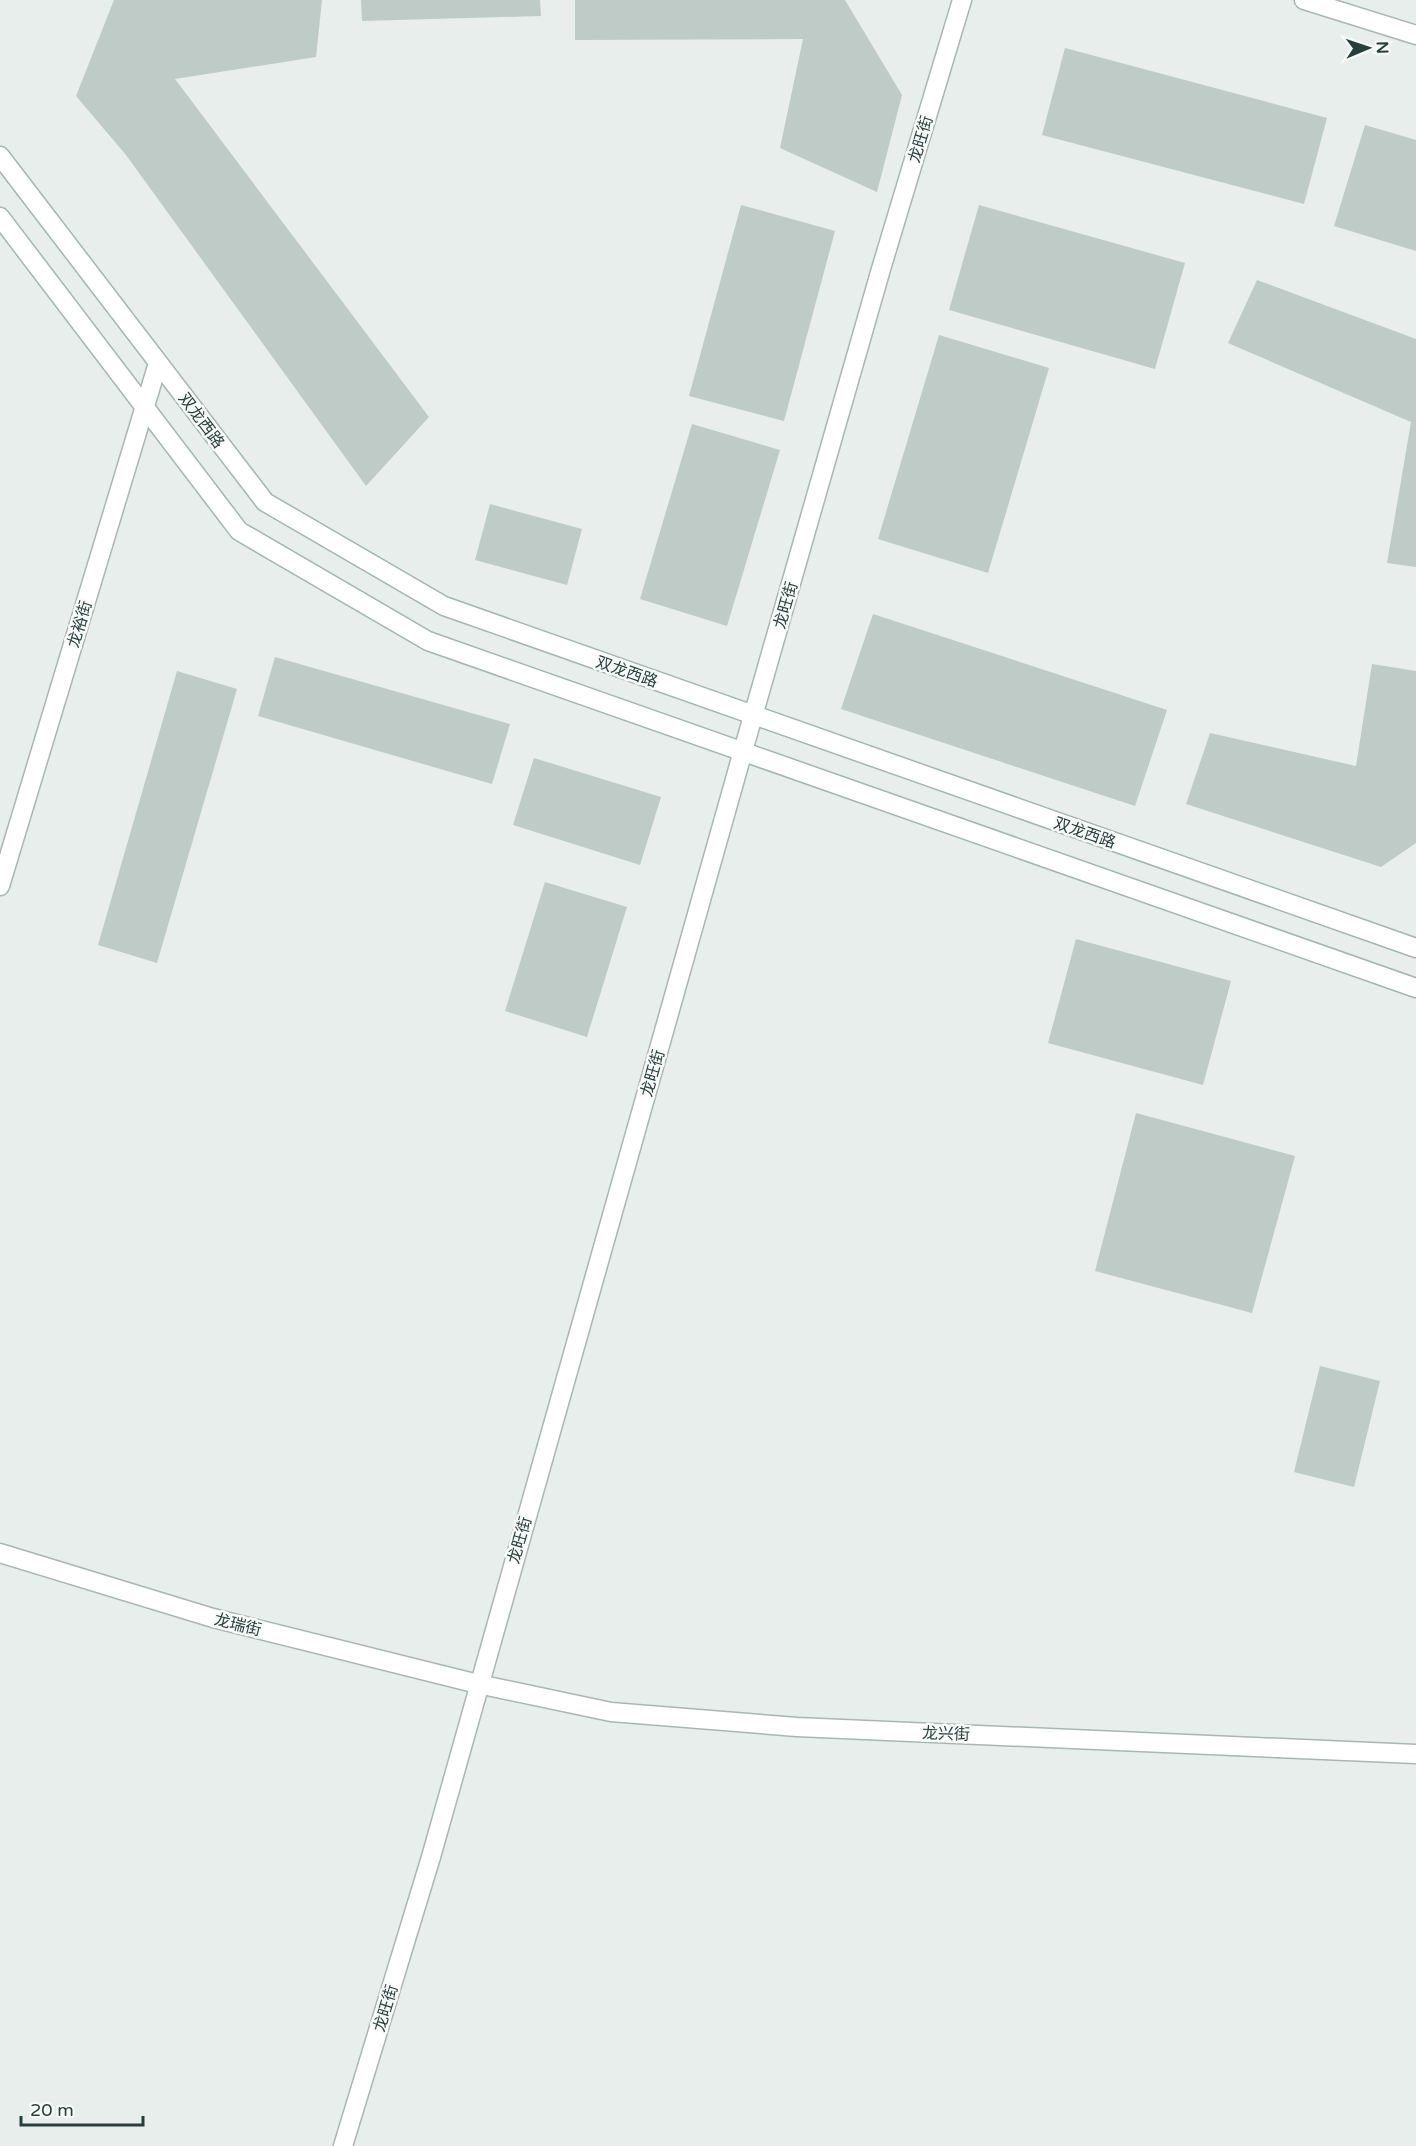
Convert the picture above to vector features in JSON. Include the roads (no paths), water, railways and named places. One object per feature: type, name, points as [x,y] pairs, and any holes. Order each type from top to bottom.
[{"type":"street","name":"龙旺街","points":[[343,2146],[431,1857],[753,715],[881,269],[962,0]]},
{"type":"street","points":[[1304,0],[1416,35]]},
{"type":"street","name":"双龙西路","points":[[0,156],[265,502],[444,606],[1416,948]]},
{"type":"street","points":[[0,218],[239,531],[428,641],[1416,988]]},
{"type":"street","name":"龙裕街","points":[[0,886],[158,363]]},
{"type":"street","name":"龙瑞街","points":[[0,1553],[213,1618],[478,1684]]},
{"type":"street","name":"龙兴街","points":[[478,1684],[611,1712],[797,1727],[1416,1754]]}]
